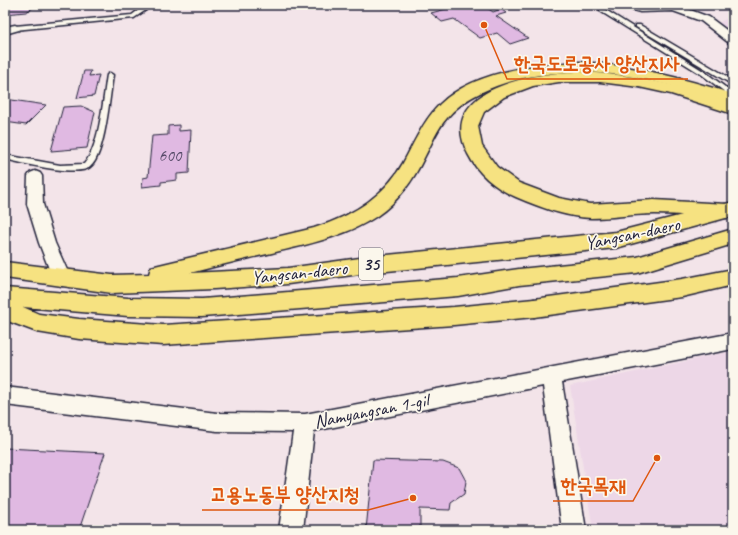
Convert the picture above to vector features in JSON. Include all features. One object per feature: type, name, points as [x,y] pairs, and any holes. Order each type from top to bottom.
[{"type":"main road","points":[[112,284],[316,235],[346,225],[369,211],[394,191],[407,173],[436,120],[446,108],[477,88],[504,77],[527,70],[563,67],[604,68],[670,79],[733,100]]},
{"type":"main road","points":[[730,210],[654,207],[612,211],[571,209],[532,196],[497,179],[482,162],[472,146],[469,124],[477,109],[511,87],[539,79],[570,77],[620,79],[656,85],[675,89],[733,109]]},
{"type":"main road","name":"Yangsan-daero","points":[[5,270],[62,279],[112,284],[214,281],[288,276],[383,263],[616,240],[730,210]]},
{"type":"main road","name":"Yangsan-daero","points":[[5,297],[128,307],[202,308],[458,287],[519,278],[637,265],[733,236]]},
{"type":"main road","points":[[5,310],[36,323],[86,330],[163,335],[454,316],[534,308],[682,288],[733,277]]},
{"type":"street","points":[[626,5],[640,9],[669,6],[705,19],[733,41]]},
{"type":"street","points":[[35,176],[35,204],[47,244],[62,279]]},
{"type":"street","name":"Namyangsan 1-gil","points":[[5,396],[217,422],[305,423],[733,341]]},
{"type":"street","points":[[551,376],[574,530]]},
{"type":"street","points":[[291,530],[305,423]]},
{"type":"lane","points":[[10,29],[134,16],[143,10],[144,5]]},
{"type":"lane","points":[[602,10],[702,73],[733,96]]},
{"type":"lane","points":[[632,22],[733,83]]},
{"type":"lane","points":[[5,157],[75,169],[86,167],[94,158],[98,143],[110,75]]},
{"type":"shaded area","points":[[733,15],[733,38],[715,25]]},
{"type":"shaded area","points":[[733,351],[733,530],[593,530],[570,386]]},
{"type":"building","points":[[7,5],[36,6],[26,12],[5,14]]},
{"type":"building","points":[[461,5],[483,5],[493,12],[501,9],[506,13],[496,16],[528,38],[510,44],[497,33],[480,38],[454,19],[442,22],[431,13]]},
{"type":"building","points":[[84,71],[91,71],[89,76],[99,75],[94,96],[77,98]]},
{"type":"building","points":[[5,99],[46,105],[26,125],[5,122]]},
{"type":"building","points":[[81,106],[95,112],[87,148],[51,151],[63,107]]},
{"type":"building","points":[[179,125],[179,131],[191,130],[189,173],[177,174],[177,180],[161,182],[161,185],[142,187],[143,178],[148,177],[152,136],[168,135],[168,126]]},
{"type":"building","points":[[5,448],[105,453],[79,530],[5,530]]},
{"type":"building","points":[[373,460],[443,462],[459,468],[466,481],[464,494],[451,503],[450,510],[420,509],[420,530],[366,530]]},
{"type":"place","name":"한국도로공사 양산지사","points":[[484,25]]},
{"type":"place","name":"한국목재","points":[[657,458]]},
{"type":"place","name":"고용노동부 양산지청","points":[[413,498]]}]
